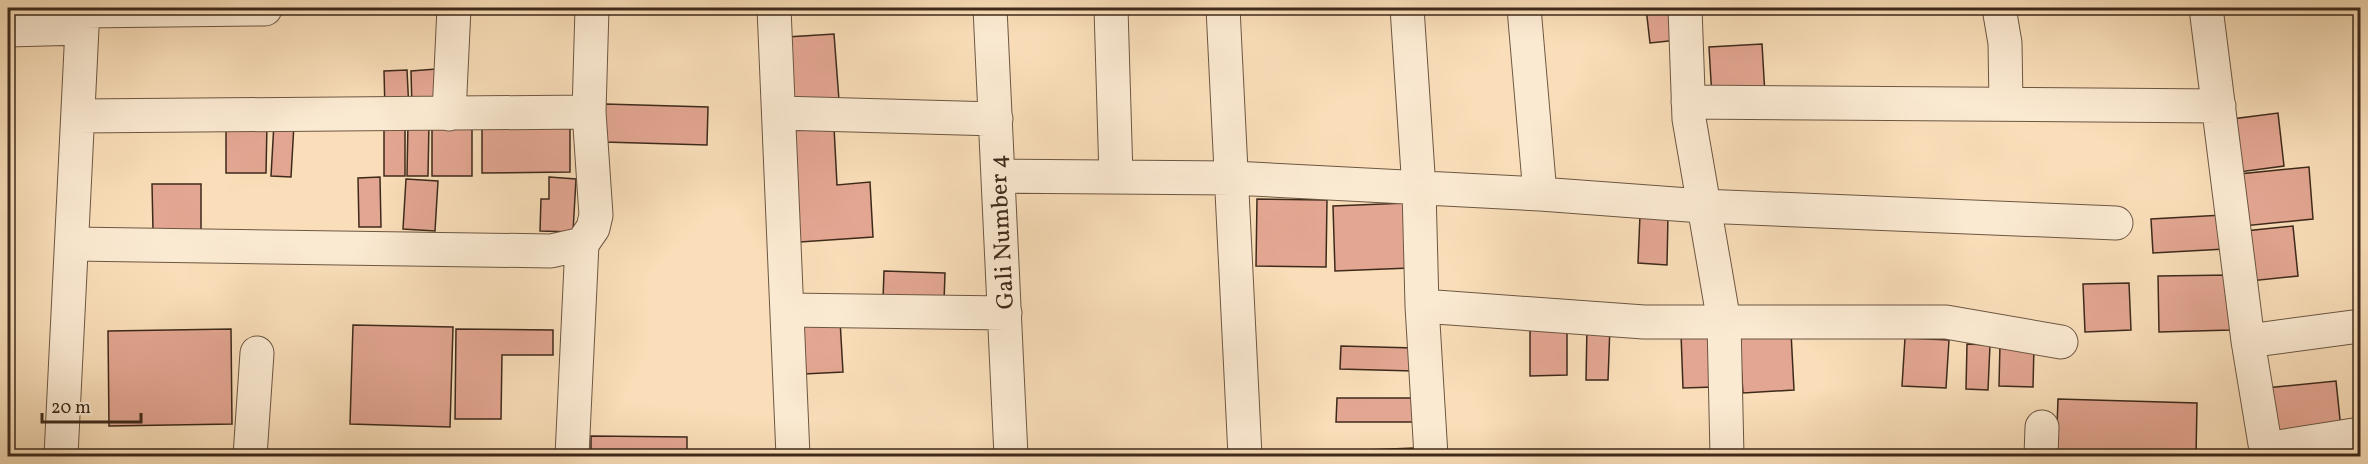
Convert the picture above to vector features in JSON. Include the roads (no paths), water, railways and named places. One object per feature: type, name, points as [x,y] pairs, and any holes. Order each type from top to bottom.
[{"type":"street","points":[[449,114],[454,8]]},
{"type":"street","points":[[572,456],[582,244],[593,228],[596,215],[589,112],[592,8]]},
{"type":"street","points":[[774,8],[793,456]]},
{"type":"street","name":"Gali Number 4","points":[[990,8],[1011,456]]},
{"type":"street","points":[[1111,8],[1116,177]]},
{"type":"street","points":[[1224,8],[1245,456]]},
{"type":"street","points":[[1407,8],[1419,189],[1422,306],[1431,456]]},
{"type":"street","points":[[1524,8],[1540,194]]},
{"type":"street","points":[[1685,8],[1688,102],[1702,206],[1724,322],[1727,456]]},
{"type":"street","points":[[1999,8],[2005,43],[2006,104]]},
{"type":"street","points":[[2206,8],[2248,341],[2267,452],[2361,434]]},
{"type":"street","points":[[8,30],[83,15],[265,9]]},
{"type":"street","points":[[61,456],[83,15]]},
{"type":"street","points":[[1688,102],[2219,105]]},
{"type":"street","points":[[79,116],[589,112]]},
{"type":"street","points":[[779,113],[996,119]]},
{"type":"street","points":[[999,176],[1233,178],[1540,194],[1702,206],[2116,223]]},
{"type":"street","points":[[73,244],[551,251],[582,244]]},
{"type":"street","points":[[1422,306],[1644,322],[1946,322],[2061,342]]},
{"type":"street","points":[[788,310],[1005,313]]},
{"type":"street","points":[[2248,341],[2361,326]]},
{"type":"street","points":[[250,456],[257,353]]}]
